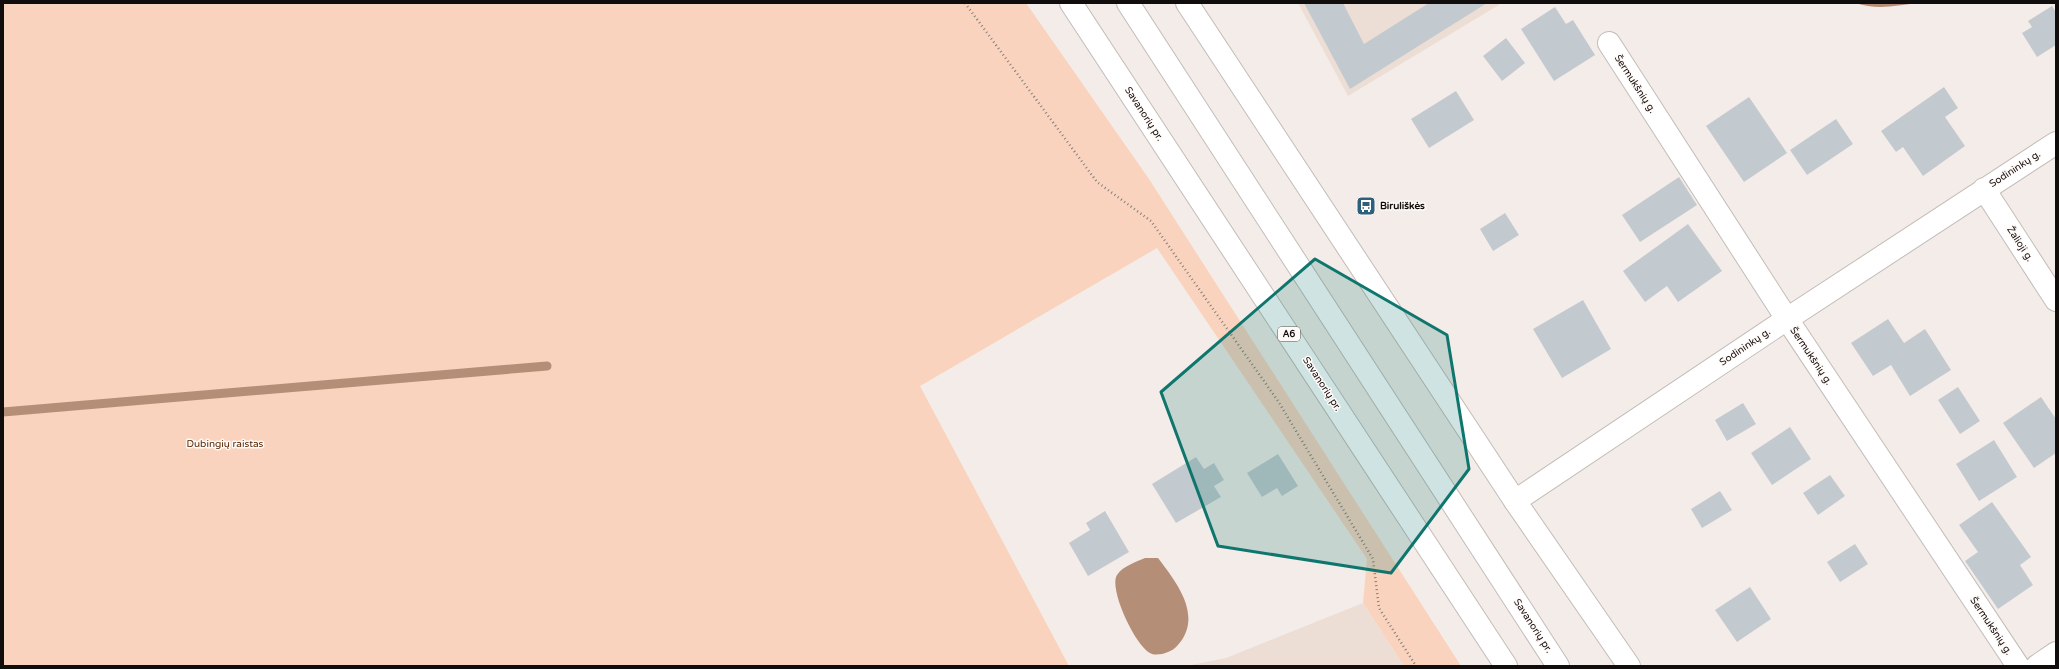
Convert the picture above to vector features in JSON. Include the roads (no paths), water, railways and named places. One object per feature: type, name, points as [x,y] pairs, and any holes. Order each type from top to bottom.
[{"type":"main road","name":"Savanorių pr.","points":[[1070,3],[1506,666]]},
{"type":"main road","name":"Savanorių pr.","points":[[1128,3],[1558,666]]},
{"type":"main road","points":[[1187,3],[1515,501],[1629,666]]},
{"type":"main road","name":"Šermukšnių g.","points":[[1609,43],[1787,319],[2018,666]]},
{"type":"main road","name":"Sodininkų g.","points":[[1515,501],[1787,319],[2056,143]]},
{"type":"main road","name":"Žalioji g.","points":[[1984,189],[2056,300]]},
{"type":"main road","points":[[2037,666],[2056,653]]},
{"type":"waterway","points":[[3,412],[547,366]]},
{"type":"place","name":"Biruliškės","points":[[1366,206]]},
{"type":"park label","name":"Dubingių raistas","points":[[225,444]]}]
